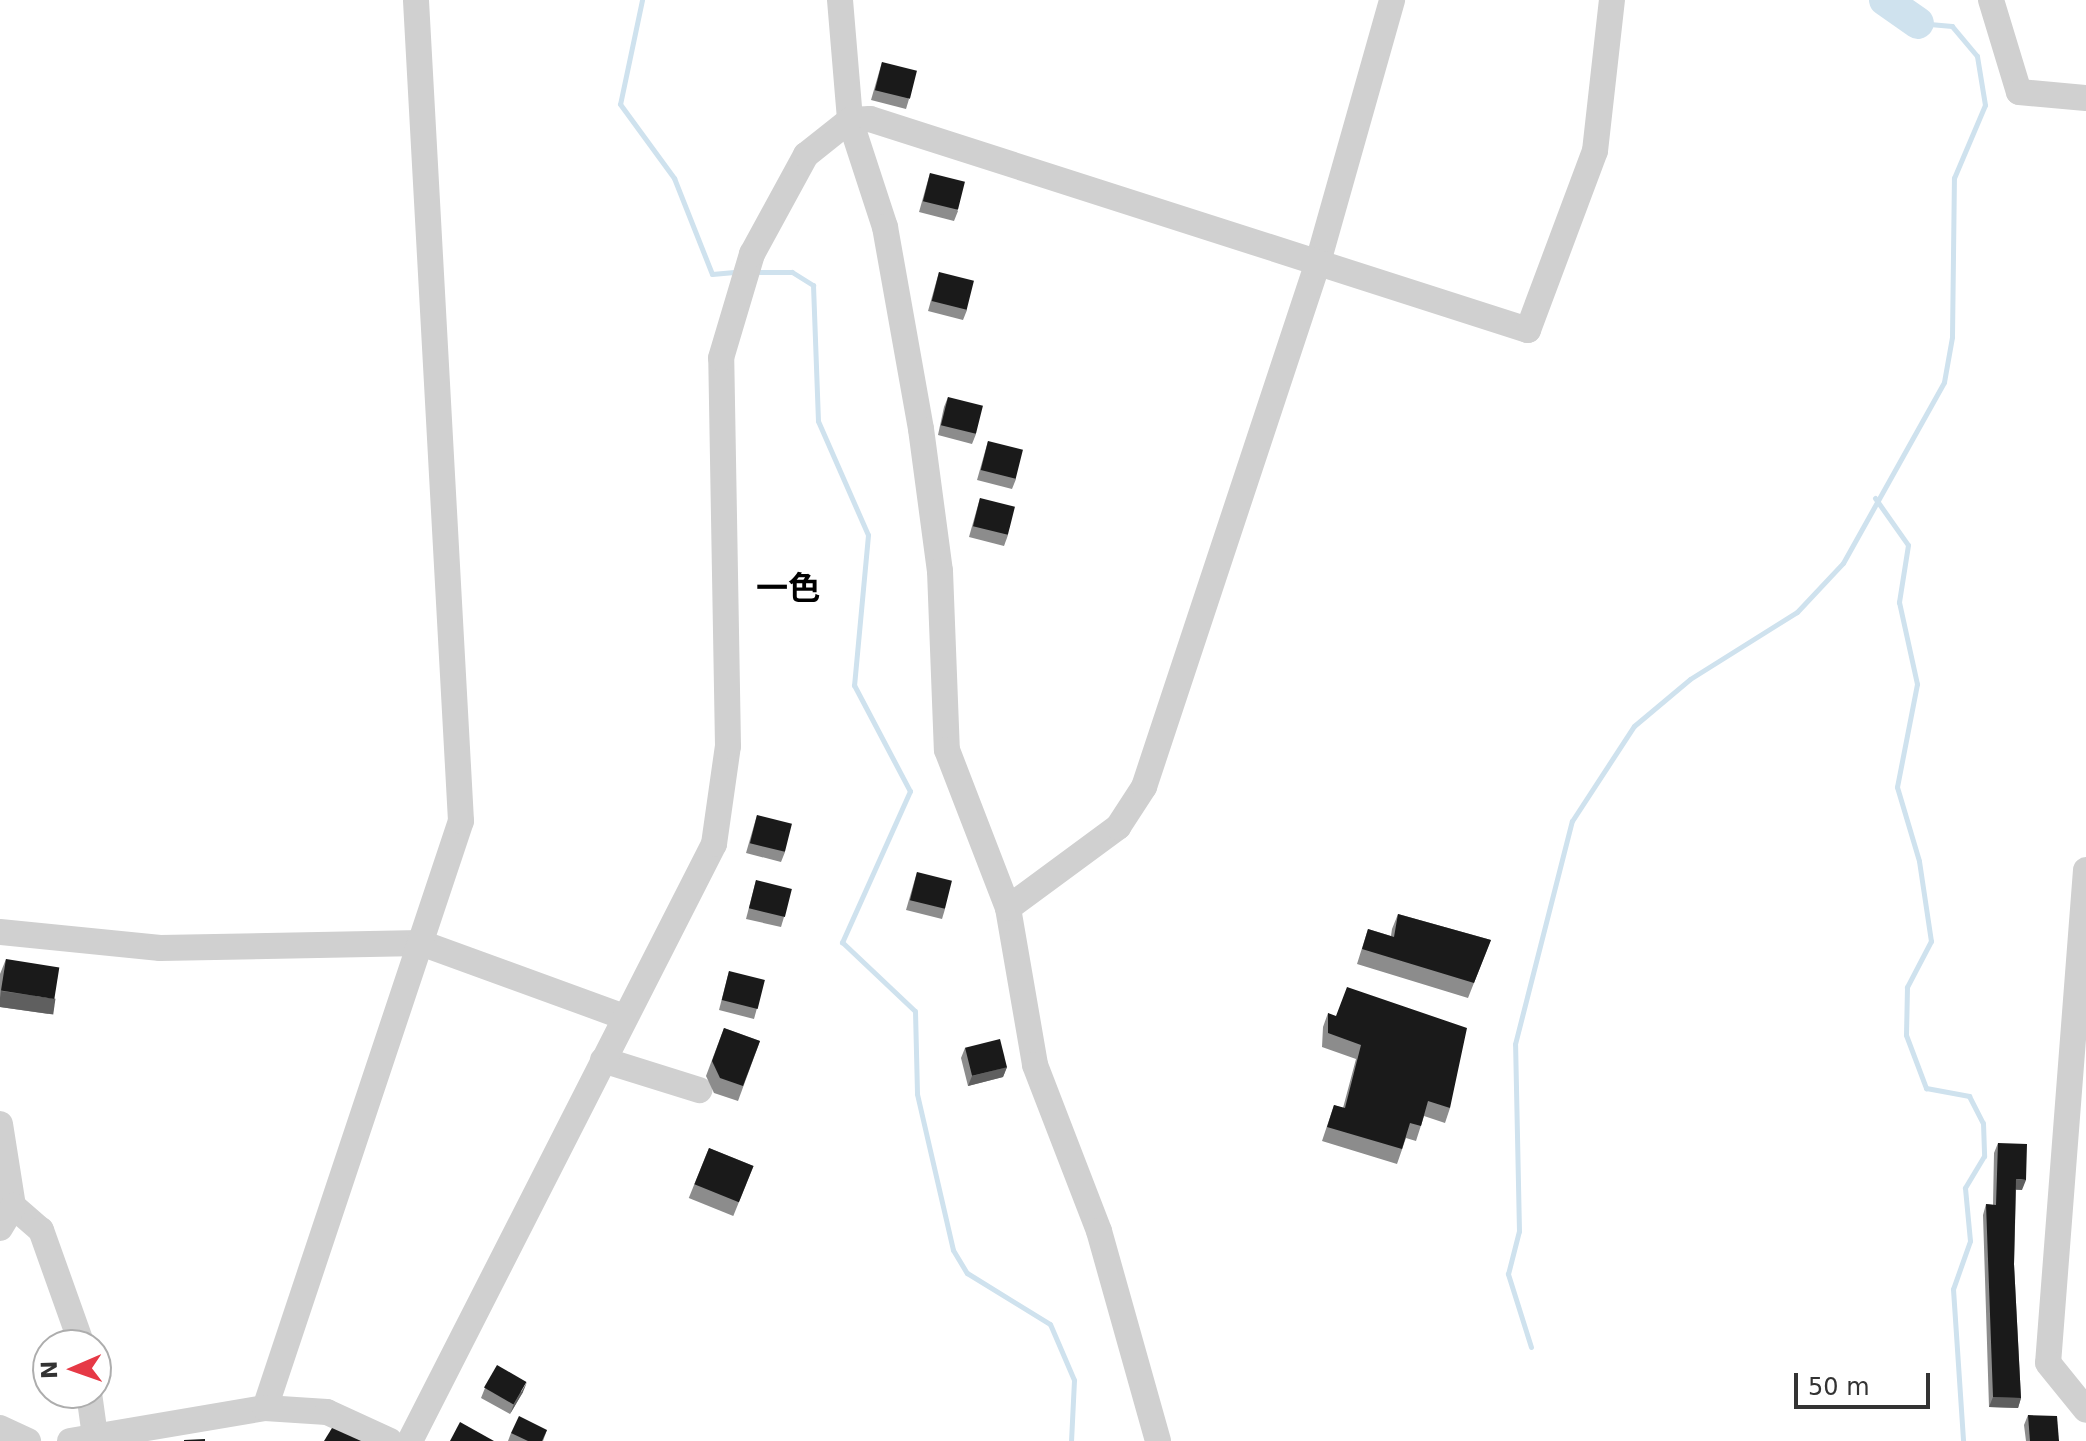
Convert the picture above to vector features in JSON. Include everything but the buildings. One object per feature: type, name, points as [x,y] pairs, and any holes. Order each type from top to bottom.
[{"type":"street","points":[[265,1408],[461,821],[416,0]]},
{"type":"street","points":[[840,0],[850,120],[885,227],[919,415],[940,571],[947,750],[1008,908],[1035,1065],[1099,1231],[1158,1441]]},
{"type":"street","points":[[1008,908],[1118,827],[1144,787],[1318,262],[1392,0]]},
{"type":"street","points":[[410,1441],[603,1060],[622,1016],[677,929],[725,802],[727,495],[719,387],[752,254],[806,155],[850,120],[870,119],[1528,330],[1595,151],[1612,0]]},
{"type":"street","points":[[1991,0],[2019,92],[2086,98]]},
{"type":"street","points":[[2086,870],[2048,1363],[2086,1410]]},
{"type":"street","points":[[0,932],[160,948],[421,943],[622,1016]]},
{"type":"street","points":[[603,1060],[699,1090]]},
{"type":"street","points":[[0,1124],[7,1217],[41,1230],[76,1329]]},
{"type":"street","points":[[87,1409],[82,1438],[265,1408],[327,1412],[390,1441]]},
{"type":"street","points":[[0,1428],[28,1441]]},
{"type":"waterway","points":[[642,0],[620,104],[674,178],[712,274],[737,272]]},
{"type":"waterway","points":[[1885,0],[1918,23]]},
{"type":"waterway","points":[[1531,1347],[1508,1274],[1519,1231],[1515,1044],[1572,821],[1634,726],[1690,679],[1797,612],[1843,563],[1944,382],[1952,337],[1954,178],[1985,105],[1977,56],[1952,26],[1918,23]]},
{"type":"waterway","points":[[755,272],[792,272],[813,285],[818,421],[868,535],[854,685],[910,791],[842,942],[915,1011],[917,1094],[953,1250],[967,1273],[1050,1324],[1074,1380],[1071,1441]]},
{"type":"waterway","points":[[1875,498],[1908,545],[1899,602],[1917,684],[1897,787],[1919,861],[1931,941],[1907,987],[1906,1035],[1926,1088],[1969,1096],[1983,1123],[1984,1156],[1965,1188],[1970,1241],[1953,1289],[1963,1441]]},
{"type":"district","name":"一色","points":[[788,588]]}]
